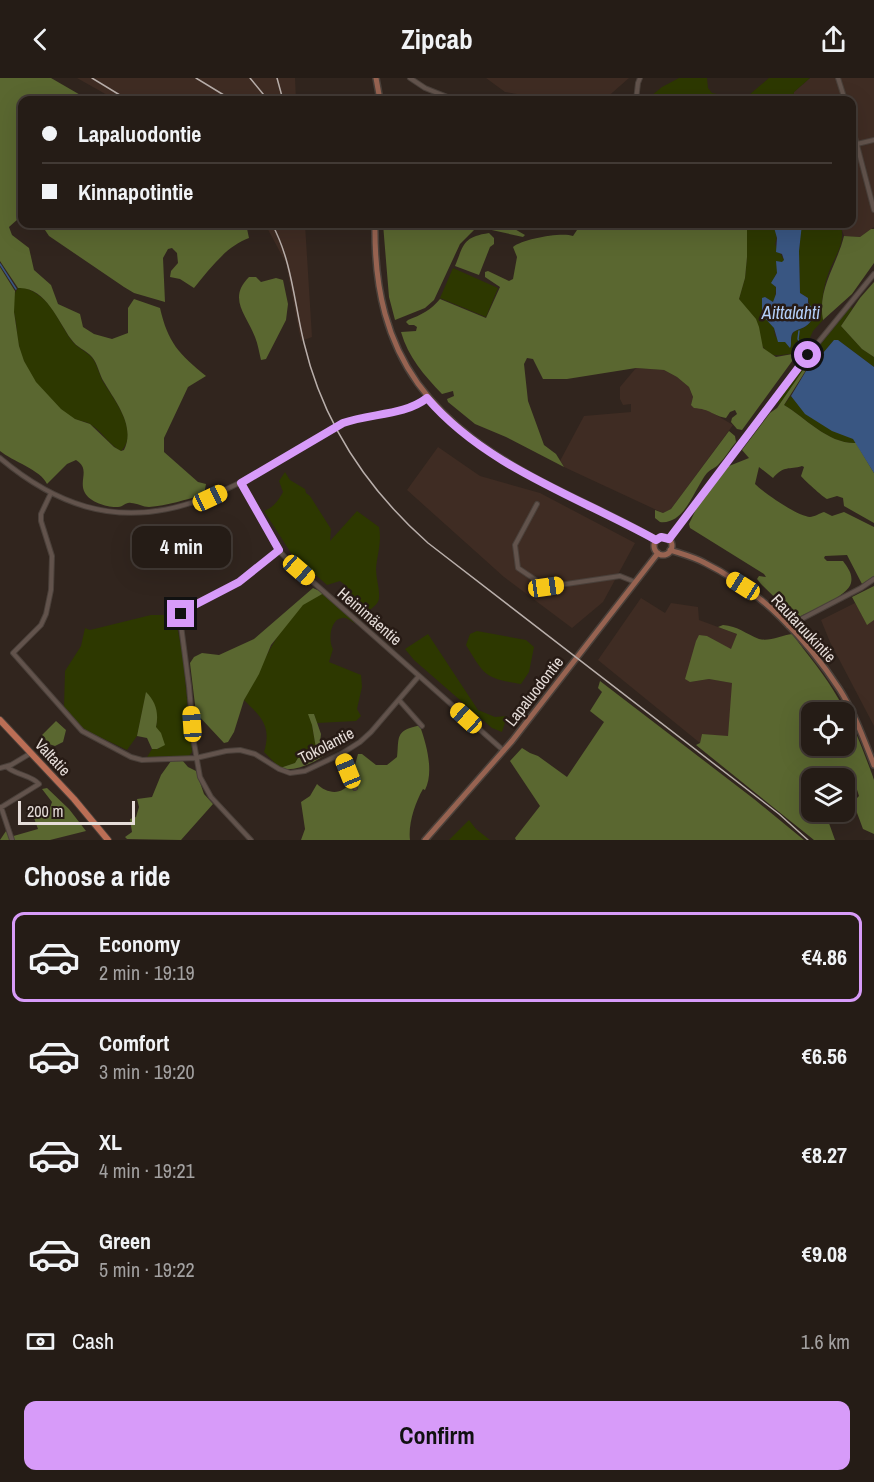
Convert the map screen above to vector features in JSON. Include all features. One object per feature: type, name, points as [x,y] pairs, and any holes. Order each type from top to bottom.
[{"type":"highway","name":"Valtatie","points":[[0,720],[74,799],[108,840]]},
{"type":"main road","points":[[375,78],[379,96]]},
{"type":"main road","points":[[375,228],[377,276],[388,329],[404,365],[427,398],[473,440],[494,454],[548,485],[656,540]]},
{"type":"main road","points":[[661,537],[669,539],[670,550],[666,554],[658,553],[654,548],[656,540],[661,537]]},
{"type":"main road","name":"Rautaruukintie","points":[[670,550],[708,565],[743,586],[788,626],[820,662],[841,692],[857,723],[874,765]]},
{"type":"main road","name":"Lapaluodontie","points":[[425,840],[504,751],[658,553]]},
{"type":"street","points":[[410,78],[446,96]]},
{"type":"street","points":[[636,96],[640,78]]},
{"type":"street","points":[[838,78],[844,96]]},
{"type":"street","points":[[856,140],[874,210]]},
{"type":"street","points":[[857,144],[874,140]]},
{"type":"street","points":[[669,539],[808,355],[874,274]]},
{"type":"street","points":[[0,458],[51,493],[94,508],[137,512],[169,510],[193,503],[241,483],[343,423],[356,418],[405,409],[427,398]]},
{"type":"street","name":"Heinimäentie","points":[[241,483],[279,550],[504,751]]},
{"type":"street","name":"Tokolantie","points":[[51,493],[41,514],[42,528],[52,556],[51,590],[46,614],[41,625],[13,653],[82,731],[131,757],[142,760],[196,758],[226,751],[245,751],[255,754],[283,771],[294,774],[305,771],[341,754],[368,736],[419,676]]},
{"type":"street","points":[[537,504],[515,545],[518,568],[546,587],[620,576],[635,582]]},
{"type":"street","points":[[251,840],[206,792],[200,777],[180,623],[181,614],[185,610],[239,582],[279,550]]},
{"type":"street","points":[[788,626],[874,579]]},
{"type":"street","points":[[399,700],[422,726]]},
{"type":"street","points":[[0,768],[7,767],[31,753]]},
{"type":"street","points":[[341,754],[355,788]]},
{"type":"street","points":[[7,767],[38,781],[39,784],[1,808],[12,840]]},
{"type":"shaded area","points":[[77,78],[295,78],[296,96],[109,96]]},
{"type":"shaded area","points":[[486,78],[629,78],[609,96],[528,96],[505,92]]},
{"type":"shaded area","points":[[810,78],[874,78],[874,227],[860,237],[844,236],[841,228],[856,228],[856,96],[793,96],[794,92]]},
{"type":"shaded area","points":[[267,228],[305,228],[312,337],[301,341],[286,263]]},
{"type":"shaded area","points":[[636,368],[664,370],[677,377],[689,387],[693,398],[691,404],[706,409],[733,425],[671,509],[663,513],[564,467],[560,461],[584,416],[631,412],[631,404],[623,405],[620,399],[620,387]]},
{"type":"shaded area","points":[[438,447],[480,476],[540,493],[635,543],[603,602],[572,628],[504,577],[407,490]]},
{"type":"shaded area","points":[[641,598],[665,613],[671,603],[698,607],[699,620],[737,634],[731,650],[707,636],[690,682],[709,679],[733,683],[728,737],[702,734],[700,743],[598,660]]},
{"type":"shaded area","points":[[855,603],[867,624],[874,620],[874,726],[821,620]]},
{"type":"green space","points":[[0,78],[51,78],[82,96],[18,96],[18,219],[9,227],[12,235],[29,248],[34,270],[51,285],[58,304],[80,314],[83,327],[94,334],[112,339],[128,333],[128,308],[134,299],[160,308],[167,330],[176,347],[206,376],[188,387],[164,438],[164,452],[198,482],[206,484],[204,495],[156,506],[147,507],[129,503],[120,507],[109,506],[95,502],[87,496],[83,489],[83,467],[76,460],[67,464],[47,484],[39,474],[0,451],[0,267],[15,291],[14,312],[19,346],[24,361],[36,382],[61,409],[75,419],[90,424],[121,451],[124,450],[127,441],[127,432],[123,414],[92,357],[73,342],[56,314],[43,299],[27,289],[18,288],[0,261]]},
{"type":"green space","points":[[679,78],[707,78],[708,88],[712,93],[727,96],[651,96]]},
{"type":"green space","points":[[769,78],[810,78],[794,92],[793,96],[745,96]]},
{"type":"green space","points":[[44,228],[247,228],[249,238],[225,253],[194,288],[180,279],[170,277],[171,271],[178,263],[177,253],[172,248],[168,249],[163,258],[165,302],[134,293],[49,236]]},
{"type":"green space","points":[[383,228],[513,228],[525,235],[523,237],[487,229],[474,230],[460,244],[434,300],[425,308],[395,320],[389,297]]},
{"type":"green space","points":[[578,228],[747,228],[745,278],[739,299],[756,319],[763,348],[776,357],[798,353],[742,430],[737,429],[731,422],[737,414],[735,410],[730,412],[726,418],[694,408],[691,405],[693,397],[689,387],[664,370],[636,368],[567,379],[543,379],[533,359],[527,358],[524,364],[528,401],[544,445],[556,454],[564,467],[475,424],[448,402],[447,399],[454,396],[453,391],[442,394],[412,358],[401,332],[416,331],[417,327],[406,322],[426,312],[440,299],[486,318],[500,287],[485,277],[485,272],[488,271],[509,281],[513,279],[517,257],[513,247],[542,237],[573,236]]},
{"type":"green space","points":[[747,228],[775,228],[777,236],[775,244],[784,260],[772,282],[776,287],[775,300],[771,302],[765,297],[763,301],[765,316],[774,328],[775,336],[782,342],[785,341],[790,348],[795,331],[805,327],[813,319],[808,298],[800,293],[801,228],[842,228],[841,243],[823,294],[823,320],[813,331],[806,347],[803,344],[800,346],[803,348],[795,353],[774,355],[768,352],[760,342],[750,314],[739,299],[745,278]]},
{"type":"green space","points":[[874,229],[874,263],[852,294],[823,320],[825,287],[844,236],[860,237]]},
{"type":"green space","points":[[489,233],[494,238],[494,244],[490,247],[479,275],[455,266],[460,252],[469,239]]},
{"type":"green space","points":[[453,268],[498,288],[486,317],[440,298]]},
{"type":"green space","points":[[249,277],[256,277],[261,282],[276,278],[283,280],[288,304],[286,320],[266,359],[261,360],[252,329],[239,300],[243,285]]},
{"type":"green space","points":[[874,282],[874,357],[862,349],[841,326]]},
{"type":"green space","points":[[23,287],[47,303],[72,341],[94,361],[126,425],[128,434],[121,451],[94,427],[73,418],[55,405],[32,377],[19,346],[13,301],[18,288]]},
{"type":"green space","points":[[851,306],[852,309],[841,326],[862,349],[874,357],[874,367],[838,340],[834,340],[803,370],[779,405],[778,402],[793,379]]},
{"type":"green space","points":[[808,367],[784,405],[827,435],[856,443],[874,473],[874,523],[844,506],[843,498],[837,496],[827,499],[809,485],[801,476],[804,467],[802,466],[784,470],[773,478],[759,467],[755,484],[781,504],[804,516],[812,517],[824,512],[832,516],[844,512],[874,527],[874,576],[862,584],[847,555],[825,556],[827,561],[843,561],[851,574],[851,583],[836,598],[795,617],[757,579],[759,576],[766,577],[764,574],[690,528],[689,524],[699,503],[729,466],[749,458],[742,450],[770,413],[777,408],[803,370]]},
{"type":"green space","points":[[791,396],[800,407],[856,443],[827,435],[784,405]]},
{"type":"green space","points":[[729,431],[735,436],[736,442],[721,462],[707,473],[688,505],[676,518],[669,521],[660,522],[655,518],[655,510],[663,513],[671,509]]},
{"type":"green space","points":[[285,472],[290,480],[305,489],[310,496],[331,529],[330,541],[357,511],[379,527],[380,543],[376,569],[379,598],[371,609],[363,610],[355,606],[340,594],[346,590],[345,585],[340,581],[327,585],[291,553],[264,511],[275,503],[283,492],[279,481]]},
{"type":"green space","points":[[874,586],[874,620],[867,625],[852,597]]},
{"type":"green space","points":[[313,588],[324,593],[303,605],[271,645],[259,674],[244,700],[234,732],[228,742],[224,743],[196,713],[190,663],[194,657],[202,653],[219,655],[254,639]]},
{"type":"green space","points":[[324,593],[356,624],[344,618],[335,622],[331,631],[333,649],[329,662],[361,675],[362,687],[357,709],[361,716],[356,721],[317,723],[314,714],[312,725],[317,754],[307,758],[298,758],[295,763],[280,768],[264,752],[266,729],[260,717],[244,700],[270,650],[293,615],[303,604]]},
{"type":"green space","points":[[151,615],[168,615],[176,621],[183,657],[192,752],[189,756],[147,757],[152,749],[159,749],[157,720],[146,693],[137,736],[127,750],[85,730],[64,708],[65,671],[81,646],[85,628],[90,630]]},
{"type":"green space","points":[[723,625],[733,627],[763,640],[792,634],[816,665],[840,702],[801,702],[801,756],[855,756],[855,731],[874,780],[874,834],[863,829],[855,807],[855,800],[859,796],[855,783],[855,768],[801,768],[801,822],[829,822],[835,840],[814,840],[696,745],[700,743],[702,734],[728,736],[732,683],[709,679],[690,682],[685,679],[696,641],[699,635],[707,636],[731,649],[737,634],[718,627]]},
{"type":"green space","points":[[477,631],[526,640],[534,647],[529,672],[521,684],[492,677],[477,663],[466,645],[470,634]]},
{"type":"green space","points":[[428,634],[478,710],[495,717],[507,716],[502,732],[492,728],[414,660],[405,649]]},
{"type":"green space","points":[[600,681],[804,840],[516,840],[515,838],[540,806],[510,761],[522,748],[538,756],[567,777],[604,722],[590,711],[602,692],[598,688]]},
{"type":"green space","points":[[146,692],[156,708],[156,727],[165,745],[157,749],[152,749],[147,738],[137,736]]},
{"type":"green space","points":[[308,714],[314,714],[321,734],[320,742],[328,750],[327,753],[305,766],[291,769],[280,768],[295,763],[298,758],[307,758],[317,754]]},
{"type":"green space","points":[[56,721],[66,730],[63,742],[55,746],[49,744],[42,735]]},
{"type":"green space","points":[[420,726],[425,742],[429,775],[428,783],[420,795],[413,814],[410,840],[301,840],[305,829],[301,802],[310,796],[317,784],[325,790],[335,792],[344,789],[351,781],[354,789],[357,790],[352,776],[358,754],[362,754],[376,765],[387,765],[397,757],[398,740],[402,733]]},
{"type":"green space","points":[[182,760],[196,771],[204,794],[213,804],[181,840],[127,839],[125,837],[132,832],[130,819],[136,817],[139,807],[137,799],[152,797],[161,775],[171,761]]},
{"type":"green space","points":[[47,788],[69,809],[86,831],[50,840],[0,840],[6,831],[10,837],[38,829],[34,818],[48,814],[52,802],[42,789]]},
{"type":"green space","points":[[469,820],[476,829],[490,840],[449,840]]},
{"type":"water","name":"Aittalahti","points":[[774,228],[802,228],[799,251],[800,293],[808,298],[808,303],[815,311],[807,325],[792,334],[790,348],[785,342],[778,342],[774,328],[762,315],[762,298],[765,297],[773,302],[776,294],[776,287],[771,283],[777,273],[776,261],[784,260],[782,254],[776,252],[777,238]]},
{"type":"water","points":[[834,340],[838,340],[874,367],[874,473],[853,439],[832,431],[805,414],[791,396],[815,356],[823,353]]},
{"type":"waterway","points":[[0,264],[16,289]]},
{"type":"waterway","points":[[799,331],[798,339],[801,345]]},
{"type":"railway","points":[[92,78],[121,96]]},
{"type":"railway","points":[[196,78],[225,96]]},
{"type":"railway","points":[[250,78],[265,96]]},
{"type":"railway","points":[[277,78],[282,96]]},
{"type":"railway","points":[[274,228],[284,252],[304,343],[323,400],[350,453],[386,500],[428,543],[779,814],[808,840]]},
{"type":"route","points":[[181,614],[239,582],[279,550],[241,483],[343,423],[356,418],[405,409],[427,398],[473,440],[514,466],[656,540],[661,537],[669,539],[808,355]]}]
